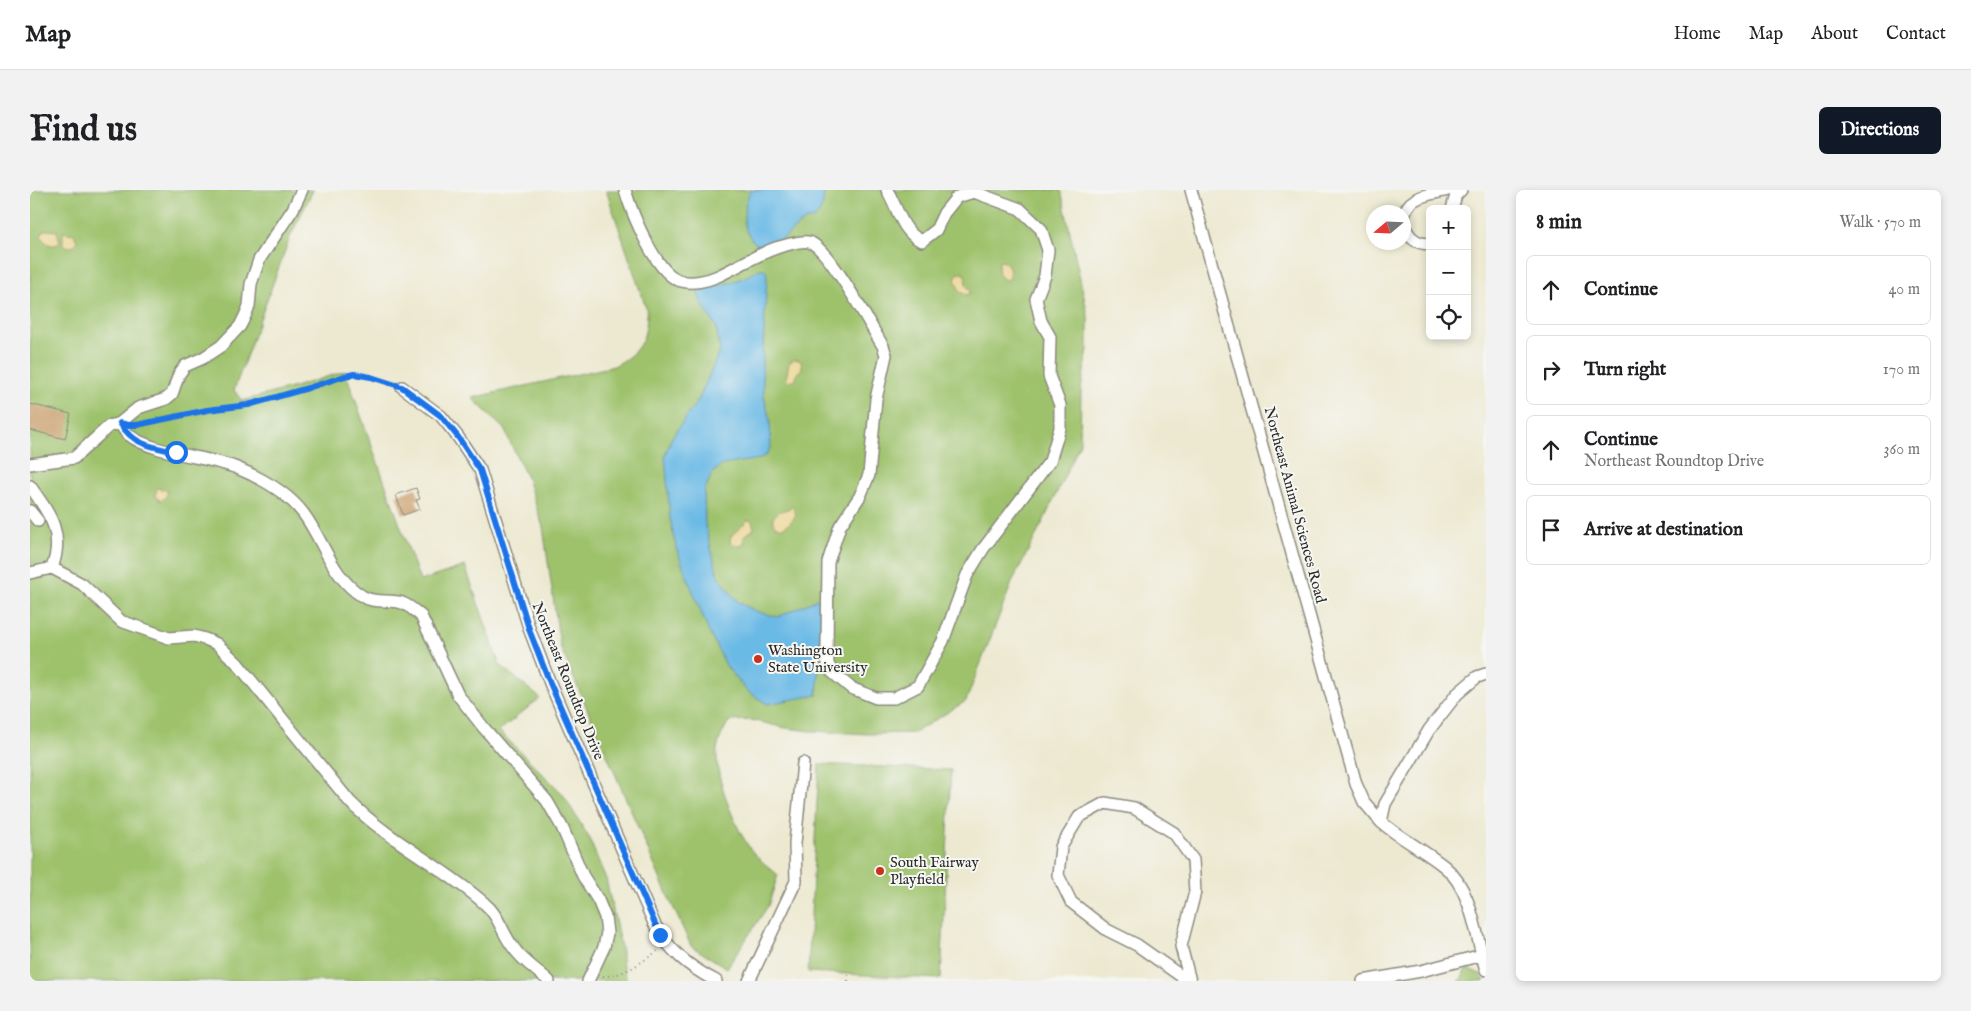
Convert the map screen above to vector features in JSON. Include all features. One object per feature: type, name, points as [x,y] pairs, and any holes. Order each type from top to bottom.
[{"type":"street","points":[[30,464],[74,458],[109,426],[120,423],[138,408],[166,399],[172,394],[179,374],[185,366],[204,358],[221,346],[240,326],[249,306],[251,284],[259,260],[293,209],[302,190]]},
{"type":"street","points":[[625,190],[652,254],[664,270],[679,281],[694,283],[716,277],[767,251],[789,245],[809,242],[818,247],[842,280],[882,346],[886,355],[876,399],[869,475],[860,496],[840,526],[828,562],[827,648],[828,664],[832,672],[851,688],[876,698],[894,698],[918,686],[943,641],[967,575],[983,550],[1050,460],[1060,428],[1060,405],[1049,376],[1050,336],[1041,321],[1036,299],[1045,276],[1048,250],[1041,229],[1020,209],[974,192],[957,197],[944,213],[936,230],[922,241],[912,237],[905,228],[895,203],[887,190]]},
{"type":"street","name":"Northeast Animal Sciences Road","points":[[1191,190],[1356,784],[1364,802],[1381,822],[1392,832],[1445,867],[1457,880],[1466,895],[1486,970]]},
{"type":"street","points":[[1407,205],[1413,200],[1448,190]]},
{"type":"street","points":[[1453,205],[1456,195],[1461,190]]},
{"type":"street","points":[[1411,238],[1421,244],[1426,244]]},
{"type":"street","name":"Northeast Roundtop Drive","points":[[402,387],[441,416],[480,470],[530,632],[550,683],[654,923],[666,944],[686,964],[716,981]]},
{"type":"street","points":[[120,423],[127,434],[138,441],[154,447],[238,468],[278,490],[292,500],[302,512],[333,564],[352,588],[362,597],[387,602],[400,602],[411,607],[421,616],[458,695],[489,735],[547,801],[562,827],[583,876],[598,900],[605,917],[607,933],[604,947],[588,981]]},
{"type":"street","points":[[30,486],[48,510],[56,535],[57,554],[52,568]]},
{"type":"street","points":[[30,511],[38,522]]},
{"type":"street","points":[[30,573],[52,568],[82,584],[121,621],[159,636],[169,638],[194,636],[217,644],[237,663],[350,802],[384,832],[413,850],[485,904],[496,915],[512,947],[531,967],[549,981]]},
{"type":"street","points":[[1381,822],[1384,804],[1429,730],[1457,694],[1477,677],[1486,674]]},
{"type":"street","points":[[750,981],[796,881],[794,844],[803,763]]},
{"type":"street","points":[[1104,803],[1134,808],[1174,833],[1193,860],[1195,892],[1181,946],[1189,981],[1137,945],[1107,930],[1071,902],[1058,875],[1062,847],[1079,817],[1104,803]]},
{"type":"street","points":[[1363,981],[1421,971],[1482,956]]},
{"type":"path","points":[[120,423],[137,425],[199,412],[248,405],[354,374],[371,377],[402,387]]},
{"type":"path","points":[[593,968],[603,976],[612,976],[645,960],[666,944]]},
{"type":"path","points":[[848,974],[848,981]]},
{"type":"green space","points":[[30,190],[313,190],[290,237],[234,390],[242,401],[345,371],[420,581],[465,566],[500,665],[540,698],[499,731],[562,793],[588,836],[606,879],[627,981],[30,981]]},
{"type":"green space","points":[[606,190],[1061,190],[1088,316],[1088,349],[1081,389],[1080,443],[1013,580],[966,701],[914,733],[868,734],[811,731],[786,728],[751,720],[729,721],[725,727],[717,749],[717,760],[727,802],[739,830],[752,851],[778,875],[768,906],[727,968],[691,946],[663,885],[560,646],[543,527],[527,478],[504,429],[472,398],[614,366],[630,356],[640,344],[647,321],[647,311]]},
{"type":"green space","name":"South Fairway Playfield","points":[[819,764],[951,770],[941,979],[808,972]]},
{"type":"green space","points":[[1470,969],[1480,974],[1485,981],[1459,981],[1465,970]]},
{"type":"sand","points":[[44,230],[57,231],[60,243],[51,245],[46,243],[41,236]]},
{"type":"sand","points":[[63,232],[74,234],[77,242],[74,246],[63,245]]},
{"type":"sand","points":[[999,261],[1005,262],[1009,267],[1010,279],[1005,280],[999,275]]},
{"type":"sand","points":[[957,274],[965,274],[966,285],[970,290],[970,293],[967,295],[960,292],[955,279]]},
{"type":"sand","points":[[795,359],[801,361],[802,369],[797,373],[796,379],[789,382],[786,379],[789,363]]},
{"type":"sand","points":[[157,488],[167,490],[167,495],[161,501],[155,496]]},
{"type":"sand","points":[[793,507],[796,515],[789,524],[782,528],[775,526],[773,517],[779,512]]},
{"type":"sand","points":[[748,520],[752,521],[754,529],[744,536],[744,542],[741,546],[734,545],[730,542],[731,536]]},
{"type":"water","points":[[750,190],[824,190],[822,208],[816,217],[805,221],[779,241],[767,245],[757,245],[747,232],[744,219]]},
{"type":"water","points":[[760,269],[765,269],[767,275],[762,367],[764,397],[770,420],[771,447],[767,454],[760,459],[722,465],[712,473],[704,492],[705,524],[718,576],[738,602],[758,612],[778,617],[824,596],[817,695],[767,704],[747,691],[727,667],[708,630],[676,548],[670,518],[665,455],[672,437],[699,399],[720,350],[716,326],[703,306],[697,291],[738,280]]},
{"type":"building","points":[[30,404],[71,414],[65,439],[30,430]]},
{"type":"building","points":[[416,488],[420,499],[416,500],[420,509],[403,515],[396,495]]},
{"type":"place","name":"Washington State University","points":[[758,659]]},
{"type":"place","name":"South Fairway Playfield","points":[[880,871]]},
{"type":"route","points":[[176,452],[138,441],[127,434],[120,423],[137,425],[207,410],[248,405],[354,374],[371,377],[402,387],[441,416],[472,456],[480,470],[530,632],[550,683],[660,935]]}]
